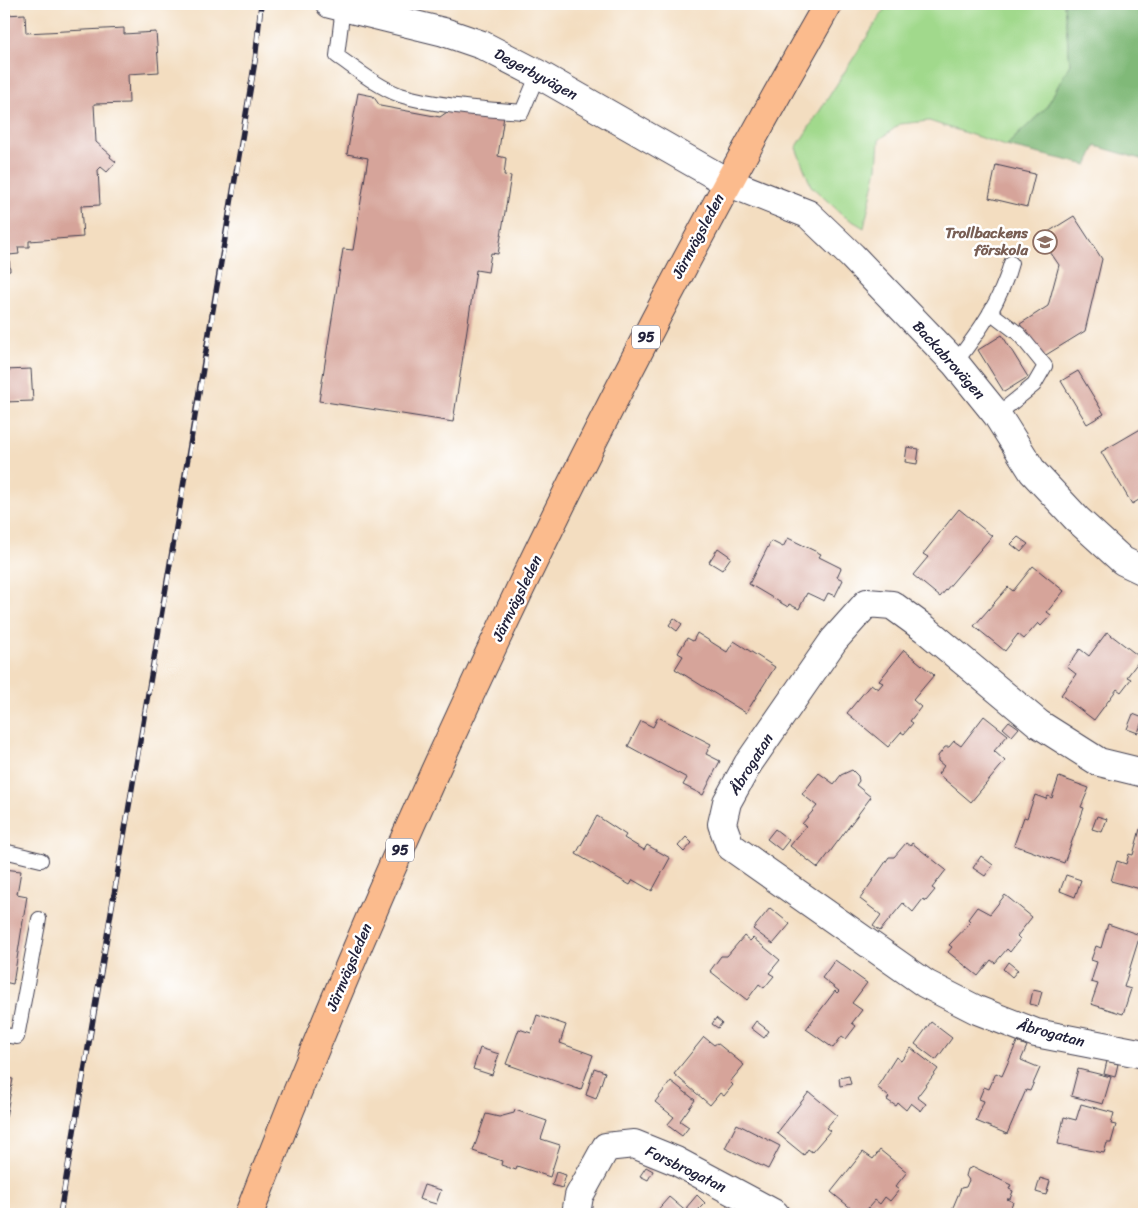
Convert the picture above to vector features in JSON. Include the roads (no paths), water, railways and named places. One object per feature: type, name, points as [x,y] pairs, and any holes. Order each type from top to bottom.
[{"type":"main road","name":"Järnvägsleden","points":[[249,1214],[357,945],[472,692],[567,493],[727,182],[828,4]]},
{"type":"street","name":"Degerbyvägen","points":[[336,6],[444,32],[482,45],[538,74],[727,182]]},
{"type":"street","name":"Backabrovägen","points":[[727,182],[808,214],[852,256],[955,362],[997,415],[1033,472],[1077,519],[1123,562],[1144,570]]},
{"type":"street","name":"Åbrogatan","points":[[1144,773],[1099,762],[1039,724],[932,634],[892,605],[867,603],[834,640],[748,764],[728,802],[722,824],[730,846],[926,984],[977,1010],[1036,1033],[1144,1054]]},
{"type":"street","name":"Forsbrogatan","points":[[576,1214],[580,1196],[606,1147],[634,1144],[676,1161],[776,1214]]},
{"type":"lane","points":[[336,6],[337,56],[362,74],[399,94],[467,108],[522,112],[538,74]]},
{"type":"lane","points":[[955,362],[980,330],[1005,285],[1011,263]]},
{"type":"lane","points":[[990,312],[1019,334],[1045,366],[1034,385],[997,415]]},
{"type":"lane","points":[[4,851],[41,860]]},
{"type":"lane","points":[[4,1035],[17,1037],[39,919]]},
{"type":"railway","points":[[60,1214],[255,61],[261,4]]},
{"type":"place","name":"Trollbackens förskola","points":[[1045,242]]}]
